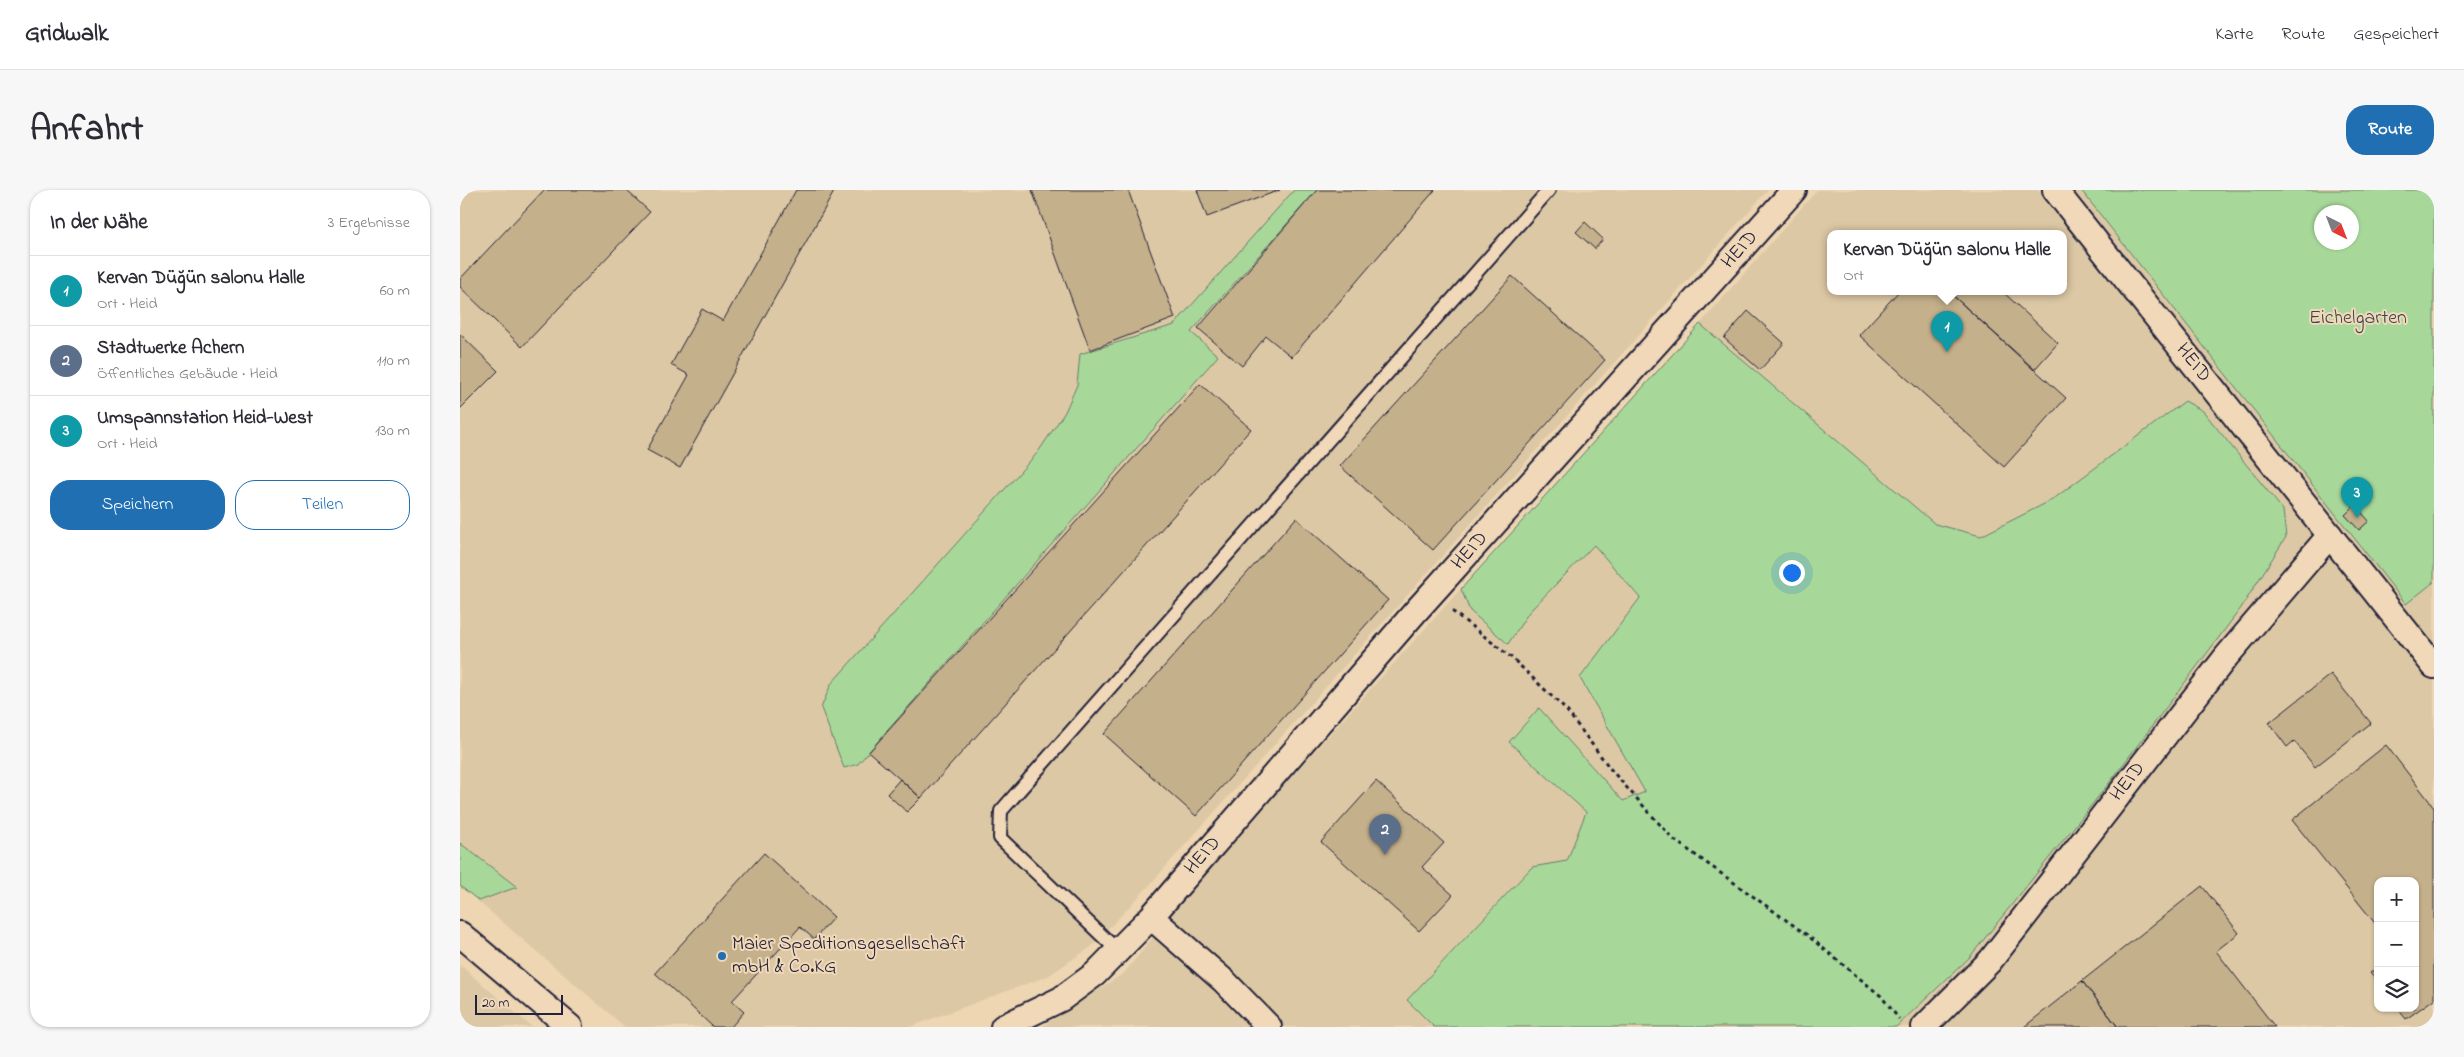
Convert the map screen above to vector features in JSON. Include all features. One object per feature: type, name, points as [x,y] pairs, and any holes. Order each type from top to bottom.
[{"type":"street","name":"HEID","points":[[1003,1027],[1061,999],[1095,974],[1151,917],[1431,594],[1794,190]]},
{"type":"street","name":"HEID","points":[[2055,190],[2434,666]]},
{"type":"street","name":"HEID","points":[[1924,1027],[1990,961],[2226,657],[2330,535]]},
{"type":"street","points":[[1151,917],[1224,981],[1269,1027]]},
{"type":"street","points":[[460,934],[570,1027]]},
{"type":"lane","points":[[1118,951],[1000,838],[1000,811],[1549,190]]},
{"type":"path","points":[[1431,594],[1512,658],[1567,711],[1612,771],[1673,839],[1807,934],[1881,996],[1906,1027]]},
{"type":"shaded area","points":[[460,190],[1768,190],[1147,888],[1091,947],[1048,976],[910,1027],[625,1027],[460,886]]},
{"type":"shaded area","points":[[1817,190],[2434,190],[2434,1027],[1041,1027],[1124,973],[1215,861],[1700,324]]},
{"type":"shaded area","points":[[460,965],[532,1027],[460,1027]]},
{"type":"green space","points":[[1294,190],[1317,190],[1191,332],[1218,356],[858,764],[844,768],[821,708],[831,684],[1038,452],[1065,412],[1077,385],[1080,354],[1174,325]]},
{"type":"green space","name":"Eichelgarten","points":[[2081,190],[2434,190],[2434,582],[2406,604]]},
{"type":"green space","points":[[1700,324],[1935,524],[1981,536],[2052,500],[2185,401],[2203,411],[2283,510],[2286,537],[2241,608],[2110,782],[1969,958],[1896,1027],[1434,1027],[1407,1000],[1532,867],[1567,861],[1586,812],[1509,742],[1539,708],[1623,801],[1645,792],[1580,678],[1640,598],[1594,545],[1529,612],[1508,644],[1470,611],[1461,589]]},
{"type":"green space","points":[[460,843],[517,887],[479,901],[460,886]]},
{"type":"building","points":[[544,190],[626,190],[650,212],[522,347],[460,287],[460,279]]},
{"type":"building","points":[[796,190],[835,190],[680,468],[647,450],[689,375],[671,365],[702,309],[723,321]]},
{"type":"building","points":[[1032,190],[1128,190],[1175,318],[1090,350]]},
{"type":"building","points":[[1197,190],[1280,190],[1207,217]]},
{"type":"building","points":[[1317,190],[1435,190],[1292,357],[1266,336],[1242,366],[1198,328]]},
{"type":"building","points":[[1585,222],[1603,239],[1595,249],[1576,232]]},
{"type":"building","points":[[1512,276],[1605,360],[1433,550],[1340,466]]},
{"type":"building","points":[[1895,295],[1952,295],[2066,398],[2004,467],[1859,335]]},
{"type":"building","points":[[1952,295],[2006,295],[2058,343],[2034,370]]},
{"type":"building","points":[[1748,311],[1784,343],[1760,370],[1724,338]]},
{"type":"building","points":[[460,334],[498,371],[460,409]]},
{"type":"building","points":[[1200,384],[1251,429],[921,798],[869,752]]},
{"type":"building","points":[[2355,505],[2369,521],[2359,530],[2345,515]]},
{"type":"building","points":[[1296,518],[1388,600],[1196,816],[1104,734]]},
{"type":"building","points":[[2331,674],[2371,723],[2315,767],[2294,741],[2287,747],[2269,723]]},
{"type":"building","points":[[2386,745],[2434,807],[2434,999],[2419,1010],[2419,877],[2374,877],[2374,922],[2292,820]]},
{"type":"building","points":[[900,779],[921,798],[907,812],[887,794]]},
{"type":"building","points":[[1376,781],[1444,843],[1422,867],[1453,895],[1419,931],[1321,842]]},
{"type":"building","name":"Maier Speditionsgesellschaft mbH & Co.KG","points":[[764,853],[834,917],[814,939],[800,927],[732,1001],[744,1012],[731,1027],[713,1027],[655,973]]},
{"type":"building","points":[[2202,886],[2239,933],[2216,951],[2275,1027],[2118,1027],[2082,981]]},
{"type":"building","points":[[2374,970],[2374,978],[2370,973]]},
{"type":"building","points":[[2082,981],[2118,1027],[2024,1027]]},
{"type":"building","points":[[2400,1012],[2416,1012],[2406,1019]]},
{"type":"place","name":"Kervan Düğün salonu Halle","points":[[1947,352]]},
{"type":"place","name":"Umspannstation Heid-West","points":[[2357,518]]},
{"type":"place","name":"Stadtwerke Achern","points":[[1385,855]]},
{"type":"place","name":"Maier Speditionsgesellschaft mbH & Co.KG","points":[[722,956]]}]
